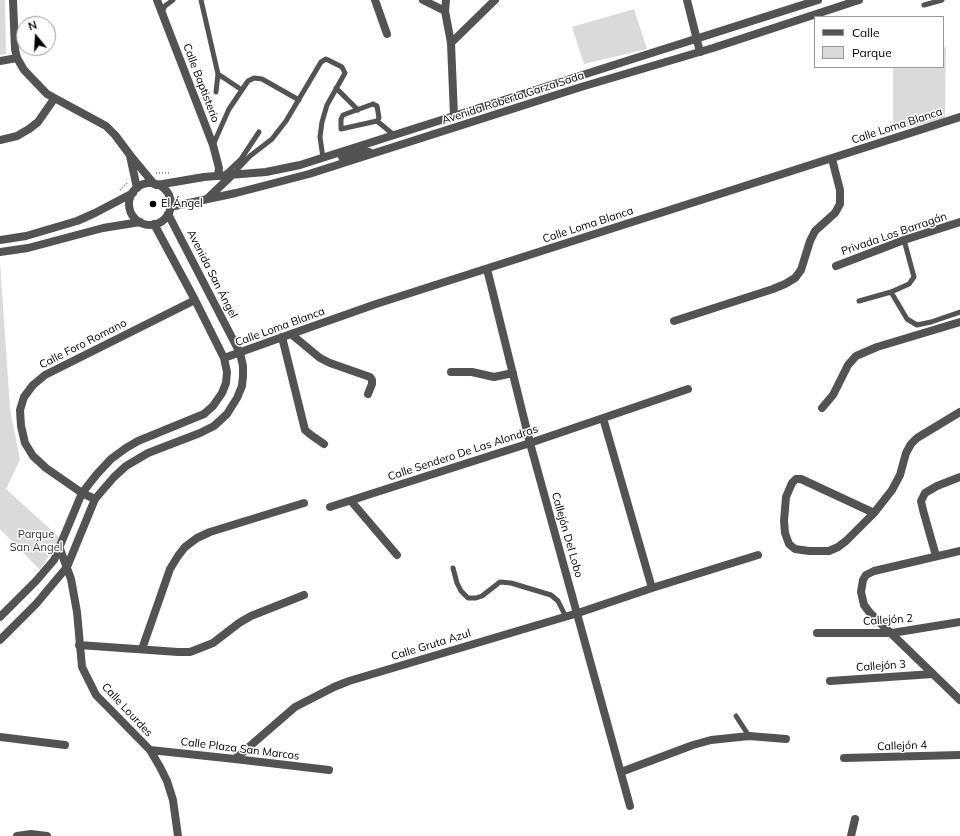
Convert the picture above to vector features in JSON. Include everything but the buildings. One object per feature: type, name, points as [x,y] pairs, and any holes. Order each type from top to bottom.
[{"type":"street","points":[[13,0],[15,49],[17,58],[24,70],[46,94],[106,126],[156,184],[169,196],[169,210],[165,219],[154,224],[144,224],[140,222],[134,218],[131,212],[129,206],[130,199],[135,190],[130,155]]},
{"type":"street","name":"Calle Baptisterio","points":[[158,0],[213,145],[219,168],[225,175]]},
{"type":"street","points":[[375,0],[387,34]]},
{"type":"street","points":[[423,0],[445,11]]},
{"type":"street","points":[[446,0],[445,11],[451,43],[454,116]]},
{"type":"street","points":[[451,43],[495,0]]},
{"type":"street","points":[[687,0],[700,52]]},
{"type":"street","name":"Avenida Roberto Garza Sada","points":[[156,184],[284,169],[323,158],[394,134],[696,39],[800,3],[818,0]]},
{"type":"street","name":"Avenida Roberto Garza Sada","points":[[169,210],[309,174],[574,89],[700,52],[859,0]]},
{"type":"street","points":[[0,61],[17,58]]},
{"type":"street","points":[[0,140],[17,136],[29,129],[38,122],[54,99]]},
{"type":"street","name":"Calle Loma Blanca","points":[[224,358],[376,304],[960,117]]},
{"type":"street","points":[[279,182],[292,172],[316,166],[323,158],[334,159],[364,151],[374,153]]},
{"type":"street","points":[[674,321],[773,289],[794,278],[800,270],[810,241],[816,231],[835,213],[840,204],[840,190],[832,159]]},
{"type":"street","points":[[207,199],[225,175]]},
{"type":"street","points":[[0,240],[26,236],[77,221],[95,213],[146,184],[156,184]]},
{"type":"street","name":"Avenida San Ángel","points":[[0,640],[36,604],[67,567],[95,499],[114,477],[132,462],[148,453],[214,426],[227,414],[237,398],[242,386],[243,366],[240,353],[169,210]]},
{"type":"street","points":[[0,252],[28,248],[103,228],[140,222]]},
{"type":"street","name":"Privada Los Barragán","points":[[836,266],[904,240],[960,222]]},
{"type":"street","points":[[0,617],[54,560],[60,549],[82,493],[111,459],[126,448],[151,435],[204,414],[213,406],[222,393],[226,383],[227,372],[224,358],[154,224]]},
{"type":"street","name":"Callejón Del Lobo","points":[[487,269],[530,442],[630,806]]},
{"type":"street","name":"Calle Foro Romano","points":[[95,499],[82,493],[46,468],[33,456],[25,443],[21,426],[20,410],[24,397],[33,385],[45,375],[195,300]]},
{"type":"street","points":[[822,408],[833,394],[848,365],[856,356],[877,347],[960,322]]},
{"type":"street","points":[[291,334],[320,358],[370,377],[372,384],[368,394]]},
{"type":"street","points":[[282,337],[305,430],[324,444]]},
{"type":"street","points":[[451,372],[472,372],[494,377],[514,373]]},
{"type":"street","name":"Calle Sendero De Las Alondras","points":[[330,508],[688,389]]},
{"type":"street","points":[[874,513],[801,479],[796,479],[792,483],[786,498],[784,521],[785,533],[789,544],[795,549],[829,551],[838,547],[874,513],[892,490],[900,475],[906,452],[911,444],[917,438],[960,412]]},
{"type":"street","points":[[603,418],[652,588]]},
{"type":"street","points":[[936,556],[922,510],[921,501],[925,493],[937,486],[960,477]]},
{"type":"street","points":[[351,501],[397,555]]},
{"type":"street","points":[[142,649],[170,568],[185,547],[197,538],[210,532],[304,503]]},
{"type":"street","name":"Calle Lourdes","points":[[60,549],[71,579],[77,612],[82,667],[96,695],[150,750],[167,781],[173,800],[178,836]]},
{"type":"street","points":[[960,551],[874,571],[866,575],[861,585],[864,605],[870,613],[960,700]]},
{"type":"street","name":"Calle Gruta Azul","points":[[236,759],[294,707],[349,681],[566,617],[758,555]]},
{"type":"street","points":[[79,645],[190,652],[213,643],[239,623],[251,616],[304,595]]},
{"type":"street","name":"Callejón 2","points":[[817,633],[892,633],[960,622]]},
{"type":"street","name":"Callejón 3","points":[[830,681],[933,674]]},
{"type":"street","points":[[621,772],[693,745],[726,738],[749,736],[786,739]]},
{"type":"street","points":[[0,738],[65,745]]},
{"type":"street","name":"Calle Plaza San Marcos","points":[[150,750],[328,770]]},
{"type":"street","name":"Callejón 4","points":[[844,758],[960,755]]},
{"type":"street","points":[[851,836],[855,819]]},
{"type":"street","points":[[17,836],[31,834],[47,836]]},
{"type":"lane","points":[[162,12],[165,6],[173,0]]},
{"type":"lane","points":[[201,0],[218,74],[216,92]]},
{"type":"lane","points":[[924,5],[942,0]]},
{"type":"lane","points":[[225,175],[272,139],[286,121],[323,60],[329,60],[345,70],[344,76],[327,105],[320,131],[320,144],[323,158]]},
{"type":"lane","points":[[218,74],[242,90]]},
{"type":"lane","points":[[213,145],[226,114],[248,81],[258,78],[299,100]]},
{"type":"lane","points":[[336,88],[358,110]]},
{"type":"lane","points":[[377,121],[379,118],[375,105],[373,104],[343,115],[341,119],[341,129],[377,121],[394,134]]},
{"type":"lane","points":[[225,175],[241,159],[259,132]]},
{"type":"lane","points":[[859,301],[891,292],[909,284],[914,277],[904,240]]},
{"type":"lane","points":[[891,292],[907,319],[917,325],[960,312]]},
{"type":"lane","points":[[453,568],[457,583],[461,591],[468,598],[482,596],[500,582],[512,583],[551,595],[558,601],[566,617]]},
{"type":"lane","points":[[736,716],[749,736]]},
{"type":"path","points":[[152,173],[172,173]]},
{"type":"green space","points":[[0,0],[5,0],[6,54],[0,55]]},
{"type":"green space","points":[[634,9],[647,49],[584,64],[572,27]]},
{"type":"green space","points":[[946,47],[945,119],[893,131],[893,68],[944,68],[944,48]]},
{"type":"green space","name":"Parque San Ángel","points":[[0,261],[10,409],[20,460],[6,489],[60,538],[40,570],[0,529]]},
{"type":"place","name":"El Ángel","points":[[153,204]]}]
